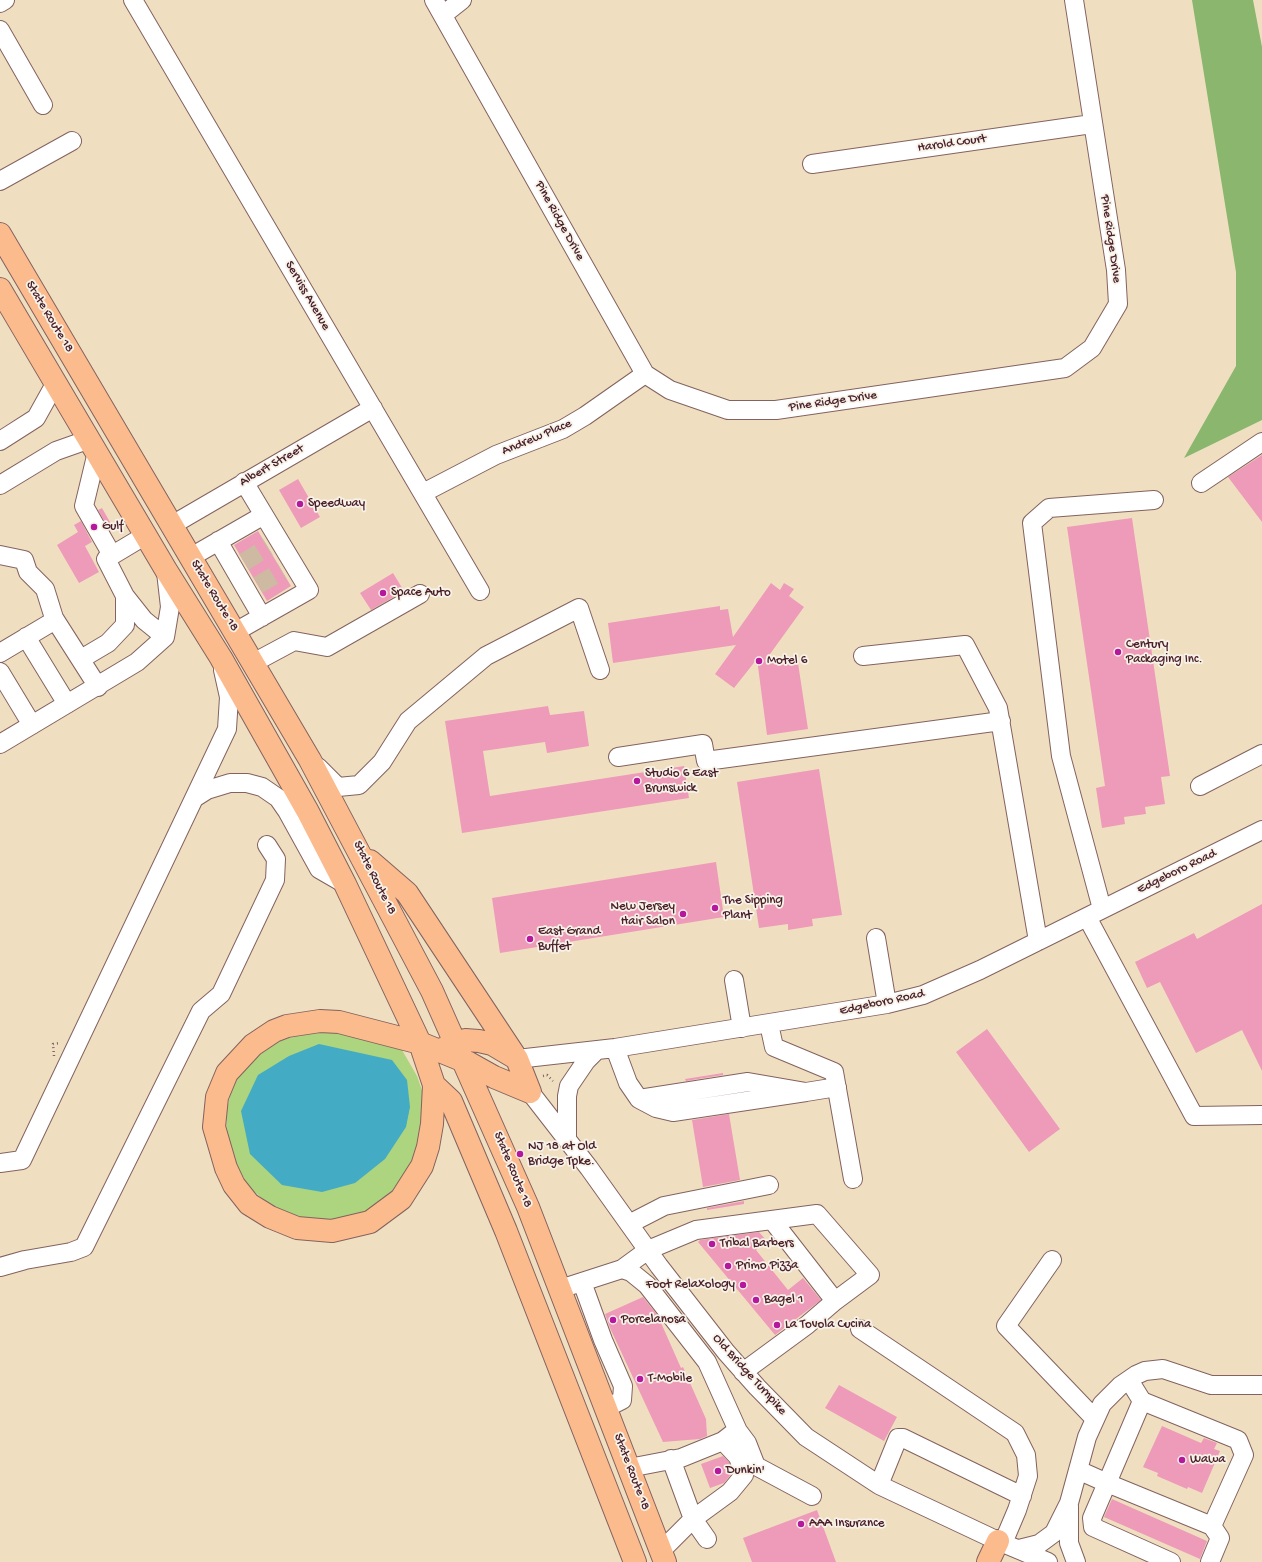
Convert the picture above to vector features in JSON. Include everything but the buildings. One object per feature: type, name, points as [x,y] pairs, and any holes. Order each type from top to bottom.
[{"type":"highway","name":"State Route 18","points":[[0,234],[310,760],[432,991],[448,1061],[451,1101],[506,1231],[635,1562]]},
{"type":"highway","name":"State Route 18","points":[[0,291],[56,382],[166,570],[221,658],[304,805],[345,884],[420,1043],[448,1061],[483,1102],[528,1207],[663,1557]]},
{"type":"highway","points":[[361,854],[407,893],[535,1084]]},
{"type":"highway","points":[[420,1043],[339,1022],[320,1021],[301,1023],[281,1029],[269,1034],[253,1045],[227,1074],[217,1097],[214,1127],[226,1168],[234,1185],[249,1204],[270,1217],[297,1228],[332,1231],[370,1222],[401,1199],[422,1166],[428,1147],[432,1124],[448,1061]]},
{"type":"highway","points":[[448,1061],[499,1065],[509,1063],[517,1059]]},
{"type":"highway","points":[[448,1061],[494,1077],[535,1084]]},
{"type":"highway","points":[[988,1562],[1006,1544]]},
{"type":"street","points":[[0,3],[5,0]]},
{"type":"street","name":"Serviss Avenue","points":[[133,0],[480,591]]},
{"type":"street","points":[[438,8],[462,0]]},
{"type":"street","name":"Pine Ridge Drive","points":[[438,8],[645,374],[670,390],[728,410],[776,410],[1065,368],[1092,348],[1118,304],[1116,270],[1092,124],[1074,0]]},
{"type":"street","points":[[0,30],[43,105]]},
{"type":"street","name":"Harold Court","points":[[812,164],[1092,124]]},
{"type":"street","points":[[0,181],[72,141]]},
{"type":"street","name":"Andrew Place","points":[[423,493],[496,455],[563,429],[585,416],[645,374]]},
{"type":"street","points":[[0,441],[36,418],[56,382]]},
{"type":"street","name":"Albert Street","points":[[172,525],[373,408]]},
{"type":"street","points":[[1201,483],[1262,442]]},
{"type":"street","points":[[0,486],[56,451],[94,446],[84,506],[112,555]]},
{"type":"street","points":[[235,632],[309,590],[287,567],[273,544],[264,515],[244,482]]},
{"type":"street","points":[[1154,500],[1049,508],[1032,523],[1061,756],[1094,913],[1194,1116],[1262,1115]]},
{"type":"street","points":[[191,557],[264,515]]},
{"type":"street","points":[[146,535],[106,559],[125,596],[144,620],[165,637]]},
{"type":"street","points":[[218,541],[239,565],[253,588],[262,617]]},
{"type":"street","points":[[0,555],[24,560],[28,572],[44,589],[54,618],[98,687]]},
{"type":"street","points":[[2,738],[32,725],[98,687],[137,662],[165,637],[170,607],[166,570]]},
{"type":"street","points":[[253,663],[294,641],[327,647],[420,594]]},
{"type":"street","points":[[125,596],[125,625]]},
{"type":"street","points":[[310,760],[338,787],[359,785],[382,762],[408,721],[486,656],[579,608],[600,670]]},
{"type":"street","points":[[0,653],[52,622],[54,618]]},
{"type":"street","points":[[81,659],[108,643],[125,625],[144,620]]},
{"type":"street","points":[[26,637],[67,704]]},
{"type":"street","points":[[863,656],[965,646],[998,708],[1038,941]]},
{"type":"street","points":[[0,1163],[22,1160],[196,797],[227,729],[229,697],[221,658]]},
{"type":"street","points":[[0,672],[32,725]]},
{"type":"street","points":[[618,757],[703,744],[706,761],[1001,721]]},
{"type":"street","points":[[1200,786],[1262,754]]},
{"type":"street","points":[[196,797],[207,790],[230,783],[247,783],[262,787],[278,798],[287,811],[319,869],[345,884]]},
{"type":"street","name":"Edgeboro Road","points":[[517,1059],[616,1048],[769,1024],[887,1004],[923,995],[1038,941],[1262,830]]},
{"type":"street","points":[[0,1267],[24,1260],[70,1252],[84,1247],[201,1011],[220,994],[275,880],[276,859],[267,844]]},
{"type":"street","points":[[876,938],[887,1004]]},
{"type":"street","points":[[734,980],[742,1028]]},
{"type":"street","points":[[769,1024],[774,1047],[836,1080]]},
{"type":"street","points":[[616,1048],[628,1084],[639,1099],[748,1082],[806,1092],[836,1080]]},
{"type":"street","points":[[567,1139],[567,1096],[570,1086],[586,1061],[597,1050]]},
{"type":"street","points":[[836,1080],[853,1180]]},
{"type":"street","name":"Old Bridge Turnpike","points":[[535,1084],[567,1139],[648,1250],[731,1358],[806,1437],[879,1485],[1048,1562]]},
{"type":"street","points":[[629,1224],[664,1206],[769,1185]]},
{"type":"street","points":[[560,1289],[622,1269],[648,1250],[696,1230],[817,1214],[870,1275],[835,1301],[807,1325],[743,1372]]},
{"type":"street","points":[[772,1220],[835,1301]]},
{"type":"street","points":[[1052,1260],[1006,1326],[1095,1419]]},
{"type":"street","points":[[622,1269],[631,1272],[646,1284],[707,1362],[738,1431],[747,1443],[756,1466],[812,1496]]},
{"type":"street","points":[[582,1282],[603,1340],[623,1386],[622,1400],[606,1408]]},
{"type":"street","points":[[860,1329],[1015,1433],[1026,1455],[1028,1476],[1006,1544],[1039,1544],[1048,1540],[1054,1533],[1069,1503],[1087,1437],[1102,1404],[1129,1380],[1145,1371],[1163,1370],[1211,1385],[1262,1386]]},
{"type":"street","points":[[712,1373],[731,1358]]},
{"type":"street","points":[[1129,1380],[1142,1401],[1238,1440],[1244,1455],[1212,1526]]},
{"type":"street","points":[[1142,1401],[1092,1518],[1093,1527],[1171,1562]]},
{"type":"street","points":[[629,1468],[681,1458],[723,1441],[738,1431]]},
{"type":"street","points":[[879,1485],[898,1438],[903,1438],[1022,1496]]},
{"type":"street","points":[[663,1557],[692,1519],[730,1492],[744,1475],[738,1457],[723,1441]]},
{"type":"street","points":[[671,1459],[692,1519],[707,1539]]},
{"type":"street","points":[[1078,1470],[1212,1526],[1220,1538],[1210,1562]]},
{"type":"street","points":[[1069,1503],[1069,1543],[1076,1562]]},
{"type":"path","points":[[54,1058],[53,1044],[62,1043]]},
{"type":"path","points":[[535,1084],[547,1075],[553,1081]]},
{"type":"green space","points":[[1192,0],[1253,0],[1262,47],[1262,420],[1184,458],[1236,366],[1236,272]]},
{"type":"green space","points":[[321,1032],[342,1034],[402,1050],[417,1076],[424,1096],[427,1122],[404,1185],[375,1209],[354,1218],[330,1222],[309,1220],[288,1214],[270,1205],[252,1190],[241,1174],[231,1152],[226,1133],[227,1110],[231,1091],[241,1071],[258,1055],[278,1042],[297,1035]]},
{"type":"water","points":[[319,1044],[392,1060],[407,1080],[410,1107],[406,1127],[385,1159],[355,1183],[322,1192],[282,1185],[250,1154],[241,1111],[258,1075],[289,1056]]},
{"type":"tunnel","points":[[244,562],[268,547]]},
{"type":"tunnel","points":[[258,585],[282,571]]},
{"type":"place","name":"Speedway","points":[[300,504]]},
{"type":"place","name":"Gulf","points":[[94,527]]},
{"type":"place","name":"Space Auto","points":[[383,593]]},
{"type":"place","name":"Century Packaging Inc.","points":[[1118,652]]},
{"type":"place","name":"Motel 6","points":[[759,661]]},
{"type":"place","name":"Studio 6 East Brunswick","points":[[637,781]]},
{"type":"place","name":"The Sipping Plant","points":[[715,908]]},
{"type":"place","name":"New Jersey Hair Salon","points":[[683,914]]},
{"type":"place","name":"East Grand Buffet","points":[[530,939]]},
{"type":"place","name":"NJ 18 at Old Bridge Tpke.","points":[[520,1154]]},
{"type":"place","name":"Tribal Barbers","points":[[712,1244]]},
{"type":"place","name":"Primo Pizza","points":[[728,1266]]},
{"type":"place","name":"Foot Relaxology","points":[[743,1285]]},
{"type":"place","name":"Bagel 1","points":[[756,1300]]},
{"type":"place","name":"Porcelanosa","points":[[613,1320]]},
{"type":"place","name":"La Tovola Cucina","points":[[777,1325]]},
{"type":"place","name":"T-Mobile","points":[[640,1379]]},
{"type":"place","name":"Wawa","points":[[1182,1460]]},
{"type":"place","name":"Dunkin'","points":[[718,1471]]},
{"type":"place","name":"AAA Insurance","points":[[801,1524]]}]
